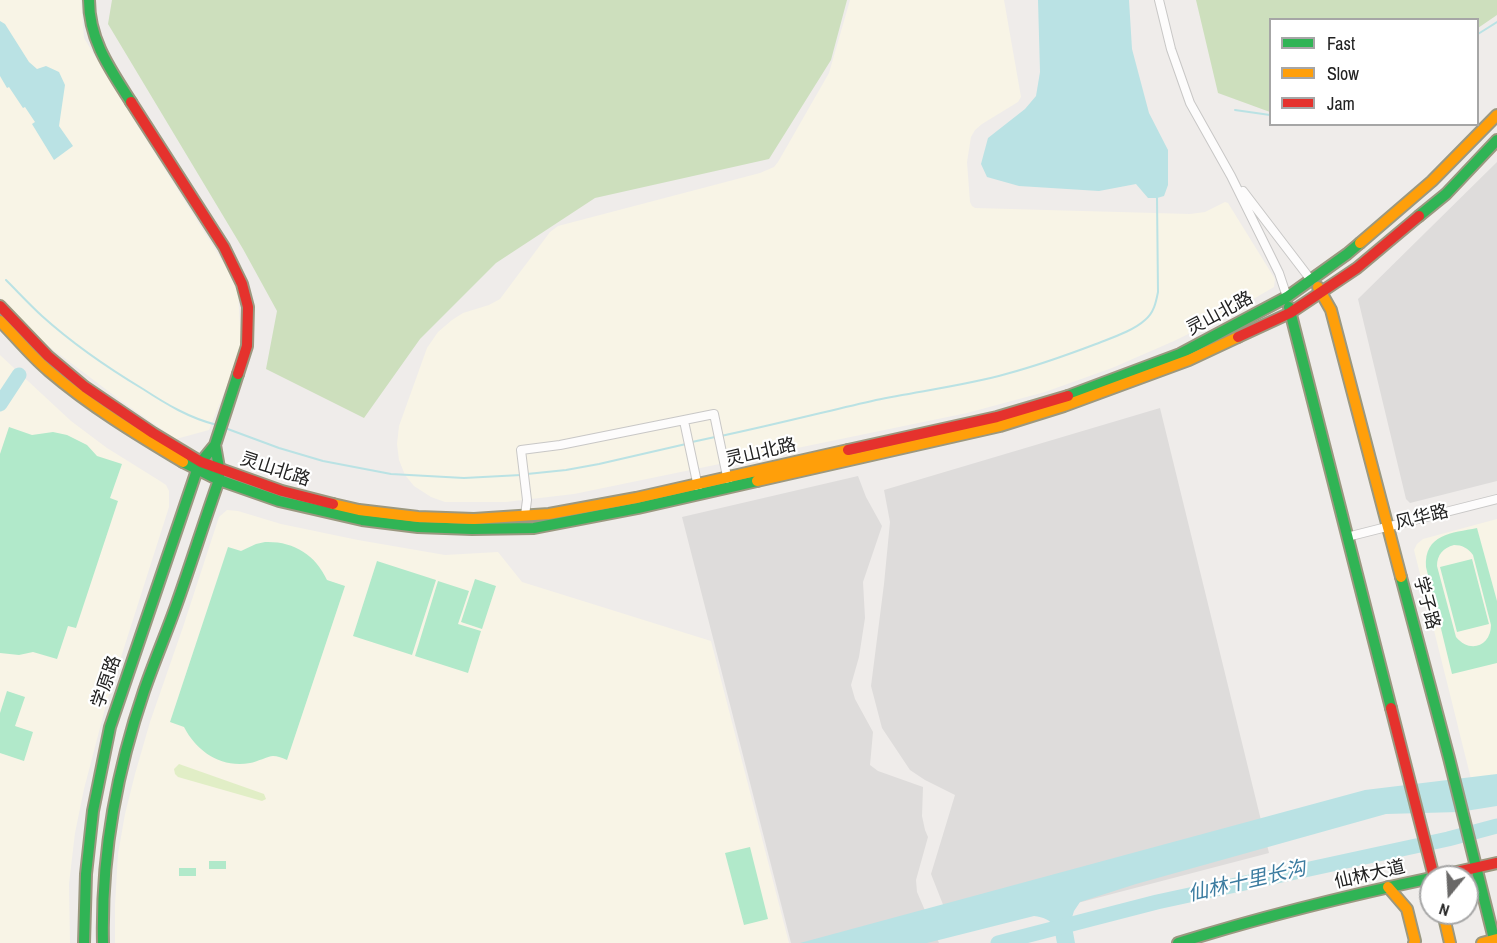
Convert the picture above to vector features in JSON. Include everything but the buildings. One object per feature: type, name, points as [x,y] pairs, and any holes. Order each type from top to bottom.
[{"type":"main road","name":"学原路","points":[[84,943],[87,864],[93,811],[110,727],[180,515],[199,466],[215,445],[247,346],[248,307],[242,284],[224,247],[112,72],[96,43],[90,22],[89,0]]},
{"type":"main road","name":"灵山北路","points":[[729,483],[997,417],[1062,398],[1180,354],[1287,297],[1347,254],[1432,181],[1497,115]]},
{"type":"main road","name":"灵山北路","points":[[0,321],[48,369],[78,394],[132,432],[199,466],[219,468],[282,491],[359,510],[418,517],[474,519],[549,514],[699,489],[1011,423],[1065,406],[1189,360],[1290,313],[1357,268],[1446,194],[1497,140]]},
{"type":"main road","name":"学子路","points":[[1311,280],[1322,292],[1331,310],[1476,865]]},
{"type":"main road","points":[[1287,297],[1430,865]]},
{"type":"main road","name":"灵山北路","points":[[0,306],[48,356],[84,387],[219,480],[279,501],[362,520],[418,527],[526,528],[638,508],[699,489]]},
{"type":"main road","name":"学原路","points":[[103,943],[105,871],[112,814],[122,763],[157,654],[219,480],[215,445]]},
{"type":"main road","name":"仙林大道","points":[[1479,868],[1497,863]]},
{"type":"main road","name":"学子路","points":[[1479,876],[1496,941]]},
{"type":"main road","name":"仙林大道","points":[[1178,943],[1231,926],[1419,880]]},
{"type":"main road","points":[[1388,887],[1407,909],[1414,943]]},
{"type":"main road","points":[[1446,925],[1450,943]]},
{"type":"main road","points":[[1482,943],[1496,941]]},
{"type":"street","points":[[1159,0],[1171,49],[1190,103],[1231,176],[1279,273],[1287,297]]},
{"type":"street","points":[[1231,176],[1311,280]]},
{"type":"street","points":[[525,515],[527,500],[521,450],[560,446],[714,414],[729,483]]},
{"type":"street","points":[[684,421],[699,489]]},
{"type":"street","name":"风华路","points":[[1347,537],[1497,500]]},
{"type":"shaded area","points":[[0,0],[81,0],[84,38],[225,265],[238,293],[241,342],[230,378],[209,430],[176,439],[43,342],[0,297]]},
{"type":"shaded area","points":[[850,0],[1004,0],[1021,97],[1018,102],[982,124],[971,137],[967,162],[972,206],[975,208],[1190,214],[1205,212],[1225,202],[1228,203],[1275,279],[1274,287],[1219,319],[1112,368],[1045,392],[967,413],[574,494],[506,502],[445,502],[431,497],[414,486],[405,475],[399,460],[397,444],[399,426],[427,348],[438,332],[463,313],[500,299],[550,232],[558,226],[760,173],[774,167],[829,73]]},
{"type":"shaded area","points":[[1497,162],[1497,481],[1410,503],[1406,499],[1358,299]]},
{"type":"shaded area","points":[[0,355],[71,421],[107,448],[166,485],[169,491],[169,507],[107,701],[84,789],[75,833],[69,884],[70,943],[0,943]]},
{"type":"shaded area","points":[[1160,408],[1269,853],[955,935],[931,874],[955,795],[910,770],[882,728],[871,686],[890,522],[884,490]]},
{"type":"shaded area","points":[[858,476],[866,497],[882,526],[863,582],[865,618],[859,657],[851,685],[855,699],[873,732],[870,765],[878,771],[923,787],[922,816],[928,837],[916,880],[917,892],[939,943],[791,943],[682,517]]},
{"type":"shaded area","points":[[227,510],[358,540],[445,555],[498,552],[522,582],[711,641],[789,943],[115,943],[118,854],[135,774],[150,722],[219,517]]},
{"type":"shaded area","points":[[1497,519],[1497,803],[1477,803],[1414,550],[1423,539]]},
{"type":"green space","points":[[112,0],[847,0],[831,60],[769,159],[595,198],[496,263],[420,339],[364,418],[266,369],[277,311],[243,249],[108,24]]},
{"type":"green space","points":[[1196,0],[1497,0],[1497,15],[1479,27],[1479,18],[1269,18],[1269,112],[1218,93]]},
{"type":"green space","points":[[9,427],[32,435],[53,432],[67,435],[87,445],[97,456],[122,464],[110,498],[118,501],[76,628],[68,626],[57,659],[33,652],[19,655],[0,653],[0,454]]},
{"type":"green space","points":[[1477,528],[1497,601],[1497,663],[1452,674],[1426,567],[1427,556],[1435,541],[1441,537]],"holes":[[[1454,545],[1462,546],[1473,555],[1491,625],[1488,638],[1479,645],[1467,645],[1456,637],[1437,566],[1441,552]]]},
{"type":"green space","points":[[265,542],[285,544],[302,551],[316,563],[327,580],[345,586],[287,760],[273,756],[250,763],[229,763],[203,751],[184,727],[170,722],[228,547],[241,551]]},
{"type":"green space","points":[[1472,559],[1489,624],[1457,632],[1440,567]]},
{"type":"green space","points":[[377,561],[436,580],[412,655],[353,636]]},
{"type":"green space","points":[[475,579],[496,586],[482,629],[461,622]]},
{"type":"green space","points":[[438,581],[469,591],[458,624],[481,631],[468,673],[415,656]]},
{"type":"green space","points":[[7,691],[25,697],[15,726],[33,732],[24,761],[0,753],[0,713]]},
{"type":"green space","points":[[179,764],[264,794],[266,799],[262,801],[178,777],[174,769]]},
{"type":"green space","points":[[750,847],[768,919],[744,925],[725,853]]},
{"type":"green space","points":[[209,861],[226,861],[226,869],[209,869]]},
{"type":"green space","points":[[179,868],[196,868],[196,876],[179,876]]},
{"type":"water","points":[[1038,0],[1129,0],[1132,49],[1149,113],[1168,150],[1168,185],[1164,196],[1148,198],[1136,184],[1099,191],[1019,186],[987,177],[981,164],[988,138],[1025,109],[1036,96],[1040,72]]},
{"type":"water","points":[[0,21],[5,24],[29,62],[37,69],[46,66],[59,72],[65,85],[59,126],[73,146],[54,160],[32,124],[35,122],[0,76]]},
{"type":"water","points":[[1497,774],[1497,806],[1459,812],[1386,814],[1136,884],[1080,902],[1071,921],[1075,943],[1057,943],[1052,924],[1046,919],[1034,916],[927,943],[800,943],[1365,790]]},
{"type":"waterway","points":[[1479,33],[1497,22]]},
{"type":"waterway","points":[[1235,110],[1269,115]]},
{"type":"waterway","points":[[721,436],[876,400],[1006,374],[1074,352],[1134,328],[1151,314],[1158,292],[1157,198]]},
{"type":"waterway","points":[[6,280],[54,326],[104,364],[178,410],[217,425]]},
{"type":"waterway","points":[[0,404],[19,375]]},
{"type":"waterway","points":[[225,428],[323,461],[391,474],[464,478],[521,475]]},
{"type":"waterway","points":[[692,442],[715,437]]},
{"type":"waterway","points":[[527,474],[599,464],[686,444]]},
{"type":"waterway","name":"仙林十里长沟","points":[[998,943],[1157,902],[1448,839],[1497,826]]},
{"type":"traffic: fast","points":[[89,0],[93,28],[102,54],[131,102]]},
{"type":"traffic: fast","points":[[1419,216],[1446,194],[1497,140]]},
{"type":"traffic: fast","points":[[1068,396],[1180,354],[1287,297],[1360,243]]},
{"type":"traffic: fast","points":[[1289,307],[1391,708]]},
{"type":"traffic: fast","points":[[84,943],[86,874],[93,811],[110,727],[197,470],[215,445],[238,374]]},
{"type":"traffic: fast","points":[[103,943],[105,878],[118,784],[144,691],[219,480],[215,445]]},
{"type":"traffic: fast","points":[[183,462],[219,480],[279,501],[362,520],[418,527],[472,529],[534,528],[638,508],[757,481]]},
{"type":"traffic: fast","points":[[1401,577],[1495,943]]},
{"type":"traffic: fast","points":[[1178,943],[1304,907],[1419,881]]},
{"type":"traffic: slow","points":[[1360,243],[1432,181],[1497,115]]},
{"type":"traffic: slow","points":[[1318,287],[1331,310],[1401,577]]},
{"type":"traffic: slow","points":[[0,321],[36,359],[65,384],[114,419],[183,462]]},
{"type":"traffic: slow","points":[[757,481],[1000,426],[1064,406],[1189,360],[1238,337]]},
{"type":"traffic: slow","points":[[333,504],[359,510],[418,517],[474,519],[549,514],[636,498],[848,450]]},
{"type":"traffic: slow","points":[[1388,887],[1407,909],[1414,943]]},
{"type":"traffic: slow","points":[[1446,925],[1450,943]]},
{"type":"traffic: slow","points":[[1482,943],[1497,939]]},
{"type":"traffic: jam","points":[[131,102],[224,247],[242,284],[248,307],[247,346],[238,374]]},
{"type":"traffic: jam","points":[[1238,337],[1290,313],[1357,268],[1419,216]]},
{"type":"traffic: jam","points":[[0,306],[48,356],[85,387],[201,462],[282,491],[333,504]]},
{"type":"traffic: jam","points":[[848,450],[997,417],[1068,396]]},
{"type":"traffic: jam","points":[[1391,708],[1431,865]]},
{"type":"traffic: jam","points":[[1479,867],[1497,863]]}]
